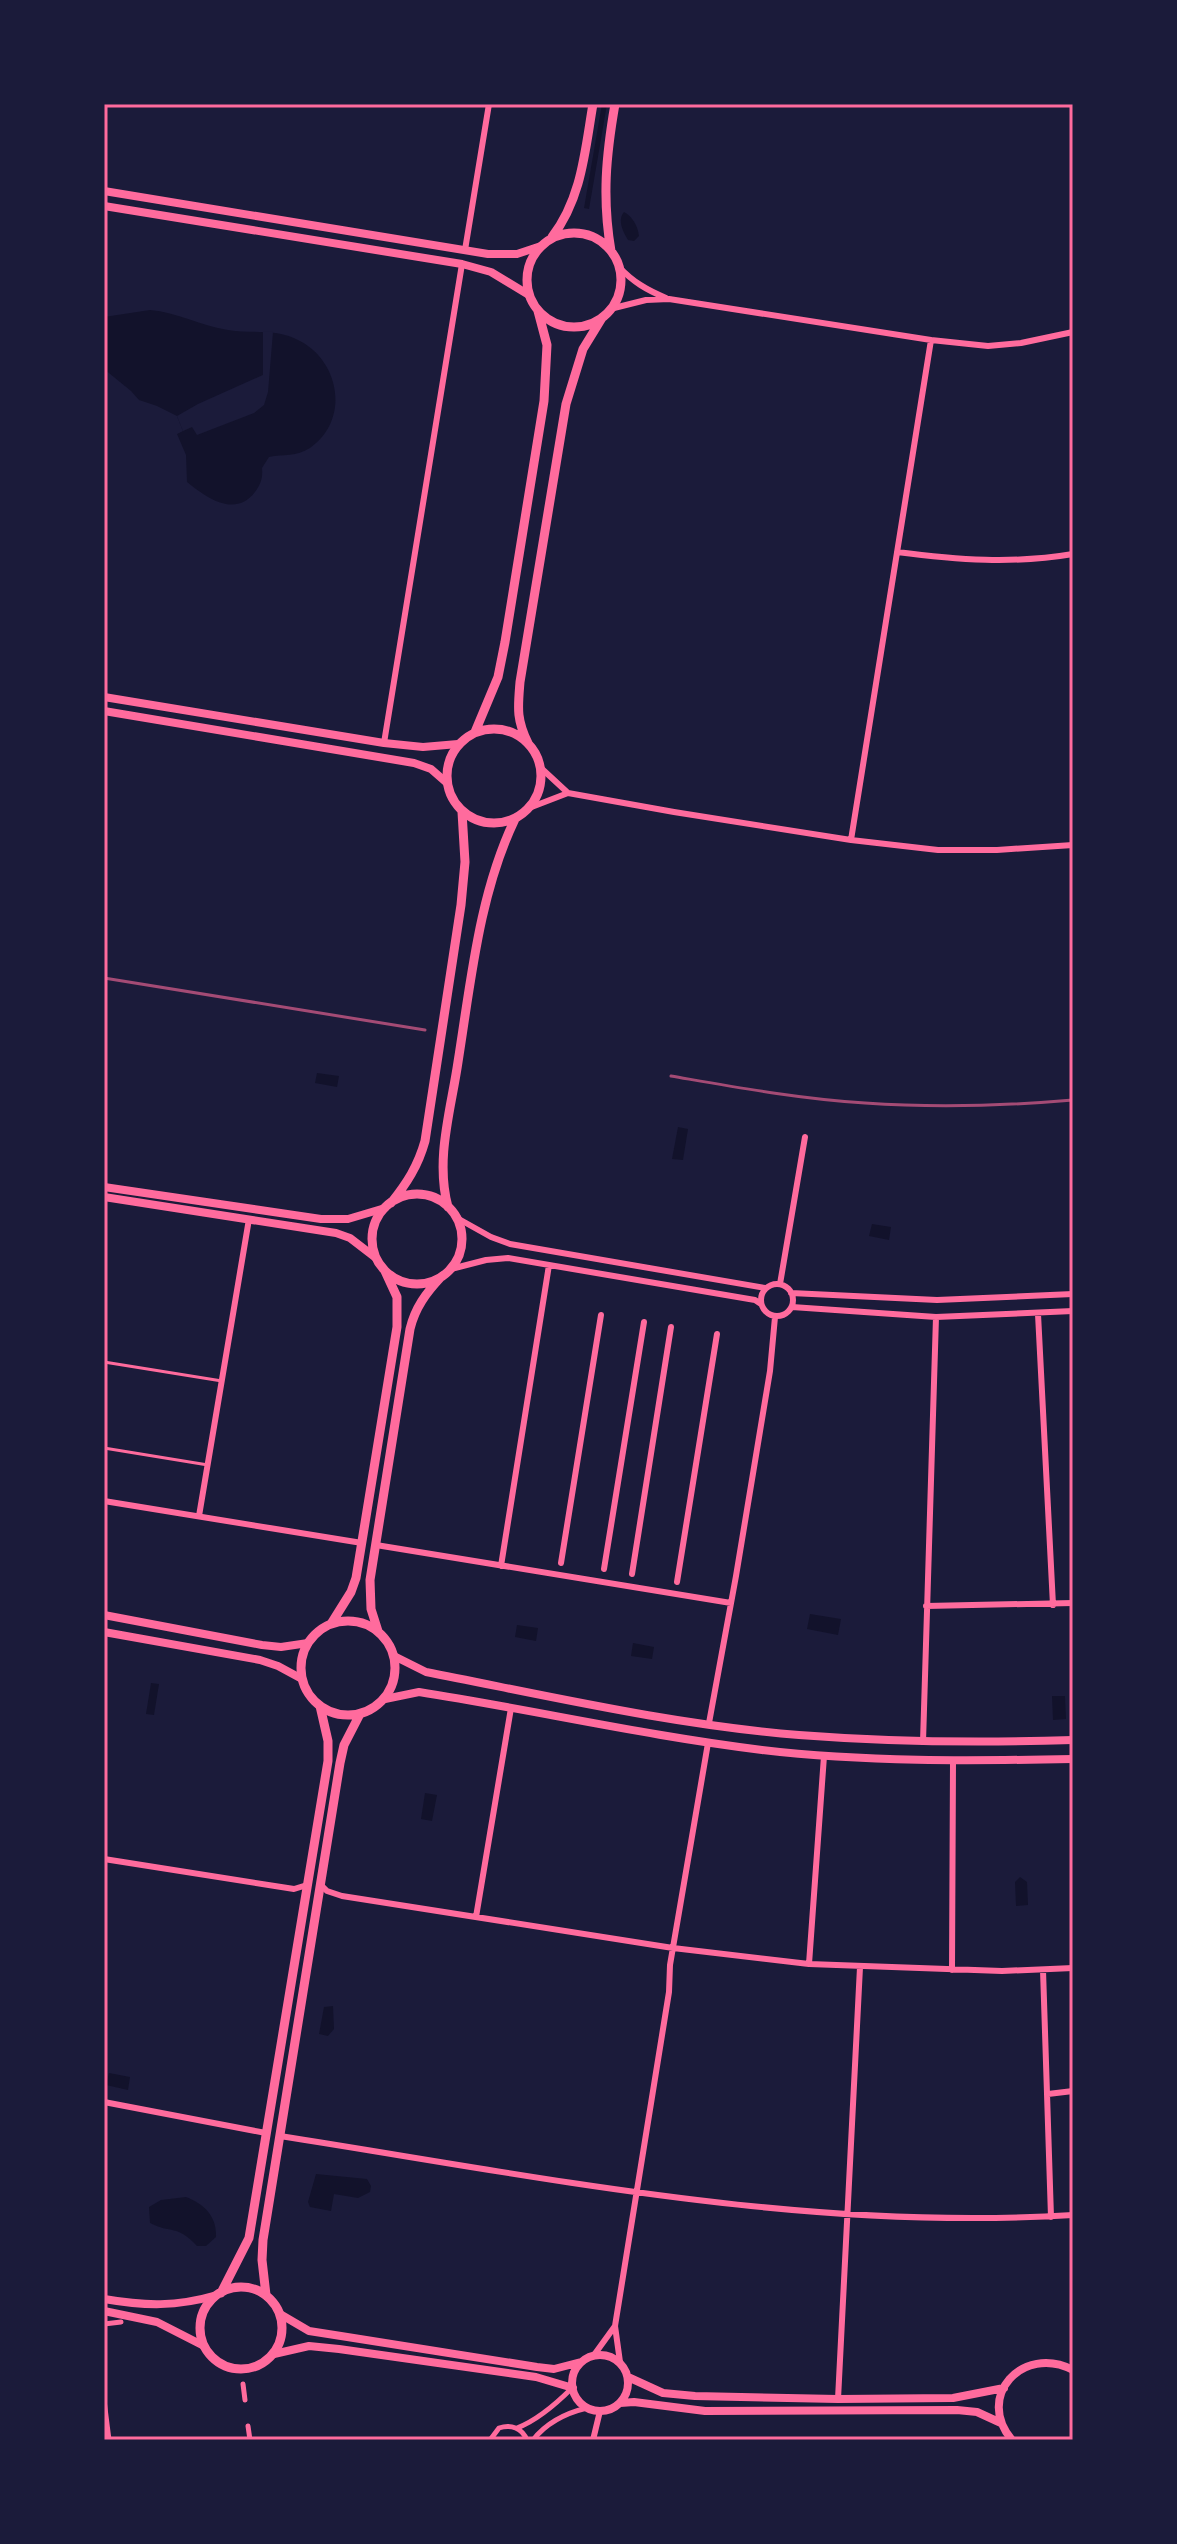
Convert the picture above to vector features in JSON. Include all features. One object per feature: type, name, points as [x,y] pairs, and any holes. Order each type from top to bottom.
[{"type":"main road","points":[[475,732],[498,677],[544,401],[547,345],[538,311],[529,295],[527,272],[532,258],[551,238],[567,213],[581,176],[593,104]]},
{"type":"main road","points":[[528,743],[506,730],[493,729],[475,732],[458,744],[448,764],[447,783],[453,801],[462,812],[474,820],[488,823],[515,819],[537,797],[541,783],[541,768],[536,753],[519,726],[520,682],[566,404],[583,349],[619,290],[619,267],[611,251],[605,218],[604,186],[615,104]]},
{"type":"main road","points":[[551,238],[580,233],[600,240],[611,251]]},
{"type":"main road","points":[[538,311],[550,321],[565,326],[587,325],[602,318]]},
{"type":"main road","points":[[331,1624],[356,1578],[397,1327],[397,1297],[376,1258],[373,1232],[377,1219],[407,1184],[425,1141],[461,905],[465,862],[462,812]]},
{"type":"main road","points":[[448,1207],[442,1168],[444,1144],[467,1009],[490,883],[515,819]]},
{"type":"main road","points":[[378,1631],[371,1609],[370,1580],[411,1324],[426,1293],[451,1269],[461,1249],[462,1236],[457,1218],[435,1198],[420,1194],[405,1196],[388,1206]]},
{"type":"main road","points":[[385,1271],[397,1280],[412,1284],[427,1283],[441,1277]]},
{"type":"main road","points":[[343,1621],[378,1631],[394,1656],[392,1686],[385,1699],[360,1714],[341,1715],[320,1706],[312,1699],[302,1679],[301,1667],[308,1643],[322,1629],[343,1621]]},
{"type":"main road","points":[[320,1706],[328,1741],[328,1761],[249,2238],[219,2294],[201,2319],[204,2346],[219,2363],[241,2369],[253,2368],[274,2354],[282,2335],[280,2314],[266,2295],[263,2246],[340,1763],[344,1745],[360,1714]]},
{"type":"main road","points":[[219,2294],[247,2287],[266,2295]]},
{"type":"street","points":[[465,250],[489,104]]},
{"type":"street","points":[[104,191],[488,254],[517,254],[541,246]]},
{"type":"street","points":[[104,206],[462,264],[491,272],[529,295]]},
{"type":"street","points":[[384,743],[462,264]]},
{"type":"street","points":[[619,267],[648,291],[669,299]]},
{"type":"street","points":[[610,309],[646,300],[669,299],[988,346],[1021,343],[1073,332]]},
{"type":"street","points":[[851,840],[931,340]]},
{"type":"street","points":[[897,552],[986,561],[1041,559],[1073,554]]},
{"type":"street","points":[[104,697],[384,743],[423,747],[458,744]]},
{"type":"street","points":[[104,711],[414,763],[431,769],[447,783]]},
{"type":"street","points":[[541,768],[568,793]]},
{"type":"street","points":[[529,808],[568,793],[851,840],[938,850],[1073,845]]},
{"type":"street","points":[[780,1284],[805,1137]]},
{"type":"street","points":[[104,1187],[321,1219],[353,1219],[388,1206]]},
{"type":"street","points":[[104,1197],[336,1233],[350,1238],[376,1258]]},
{"type":"street","points":[[457,1218],[510,1244],[765,1288],[780,1284],[791,1293],[792,1307]]},
{"type":"street","points":[[199,1516],[249,1219]]},
{"type":"street","points":[[451,1269],[508,1258],[755,1300],[768,1315],[775,1317],[782,1316],[792,1307],[936,1317],[1073,1311]]},
{"type":"street","points":[[501,1566],[549,1265]]},
{"type":"street","points":[[761,1304],[761,1294],[765,1288]]},
{"type":"street","points":[[791,1293],[937,1300],[1073,1294]]},
{"type":"street","points":[[1038,1314],[1053,1605]]},
{"type":"street","points":[[561,1563],[601,1315]]},
{"type":"street","points":[[709,1723],[770,1371],[775,1317]]},
{"type":"street","points":[[923,1742],[936,1317]]},
{"type":"street","points":[[604,1569],[644,1322]]},
{"type":"street","points":[[632,1574],[671,1327]]},
{"type":"street","points":[[677,1582],[717,1334]]},
{"type":"street","points":[[104,1501],[362,1543]]},
{"type":"street","points":[[376,1545],[731,1603]]},
{"type":"street","points":[[926,1606],[1073,1603]]},
{"type":"street","points":[[104,1615],[262,1645],[281,1647],[308,1643]]},
{"type":"street","points":[[106,1636],[260,1660],[302,1679]]},
{"type":"street","points":[[394,1656],[426,1672],[709,1723],[796,1735],[923,1742],[1073,1740]]},
{"type":"street","points":[[385,1699],[419,1692],[708,1743],[824,1756],[953,1762],[1073,1759]]},
{"type":"street","points":[[476,1917],[511,1708]]},
{"type":"street","points":[[620,2403],[627,2391],[628,2377],[620,2362],[615,2326],[669,1992],[670,1965],[708,1743]]},
{"type":"street","points":[[809,1964],[824,1756]]},
{"type":"street","points":[[952,1970],[953,1762]]},
{"type":"street","points":[[104,1859],[294,1889],[307,1885]]},
{"type":"street","points":[[321,1885],[327,1891],[342,1896],[673,1948],[809,1964],[952,1970],[1073,1968]]},
{"type":"street","points":[[838,2399],[860,1967]]},
{"type":"street","points":[[1043,1970],[1051,2217]]},
{"type":"street","points":[[1048,2094],[1073,2091]]},
{"type":"street","points":[[104,2102],[266,2133]]},
{"type":"street","points":[[280,2136],[637,2193],[738,2206],[847,2215],[973,2218],[1073,2215]]},
{"type":"street","points":[[104,2299],[140,2305],[165,2305],[219,2294]]},
{"type":"street","points":[[104,2311],[157,2322],[204,2346]]},
{"type":"street","points":[[280,2314],[309,2331],[537,2367],[554,2369],[604,2354],[620,2362]]},
{"type":"street","points":[[104,2324],[121,2322]]},
{"type":"street","points":[[594,2355],[615,2326]]},
{"type":"street","points":[[274,2354],[309,2346],[339,2349],[536,2377],[573,2388]]},
{"type":"street","points":[[1011,2440],[1001,2423],[1000,2399],[1012,2376],[1022,2368],[1048,2361],[1073,2370]]},
{"type":"street","points":[[581,2362],[575,2370],[573,2388],[580,2403],[600,2411],[620,2403],[634,2402],[705,2411],[957,2410],[977,2412],[1001,2423]]},
{"type":"street","points":[[628,2377],[651,2389],[678,2395],[953,2398],[1004,2388]]},
{"type":"street","points":[[243,2384],[245,2400]]},
{"type":"street","points":[[517,2428],[553,2406],[573,2388]]},
{"type":"street","points":[[104,2400],[109,2440]]},
{"type":"street","points":[[490,2440],[499,2428],[511,2426],[530,2440],[560,2417],[587,2408]]},
{"type":"street","points":[[593,2440],[600,2411]]},
{"type":"street","points":[[248,2426],[250,2440]]},
{"type":"lane","points":[[104,1362],[222,1381]]},
{"type":"lane","points":[[104,1448],[208,1465]]},
{"type":"shaded area","points":[[602,104],[607,104],[589,209],[584,208]]},
{"type":"shaded area","points":[[624,212],[637,229],[639,236],[634,241],[628,240],[623,230],[621,219]]},
{"type":"shaded area","points":[[150,310],[228,330],[283,334],[314,350],[331,377],[335,392],[331,422],[323,436],[305,451],[269,457],[262,468],[257,489],[239,504],[221,503],[195,488],[187,482],[186,455],[177,434],[183,431],[177,416],[139,400],[104,369],[104,317]]},
{"type":"shaded area","points":[[317,1073],[339,1076],[337,1087],[315,1083]]},
{"type":"shaded area","points":[[678,1127],[688,1129],[683,1160],[672,1159]]},
{"type":"shaded area","points":[[872,1224],[891,1227],[889,1240],[869,1236]]},
{"type":"shaded area","points":[[810,1614],[841,1619],[838,1635],[807,1629]]},
{"type":"shaded area","points":[[517,1625],[538,1628],[536,1641],[515,1637]]},
{"type":"shaded area","points":[[633,1643],[654,1647],[652,1659],[631,1656]]},
{"type":"shaded area","points":[[151,1683],[159,1684],[154,1715],[146,1714]]},
{"type":"shaded area","points":[[1052,1696],[1065,1696],[1066,1719],[1053,1720]]},
{"type":"shaded area","points":[[425,1793],[437,1795],[432,1821],[421,1819]]},
{"type":"shaded area","points":[[1020,1877],[1027,1882],[1028,1905],[1016,1906],[1015,1882]]},
{"type":"shaded area","points":[[333,2006],[334,2029],[328,2036],[319,2034],[324,2007]]},
{"type":"shaded area","points":[[109,2073],[130,2077],[128,2090],[106,2085]]},
{"type":"shaded area","points":[[316,2174],[367,2179],[370,2192],[358,2198],[334,2194],[331,2211],[310,2207],[308,2202]]},
{"type":"shaded area","points":[[186,2197],[204,2207],[212,2217],[216,2237],[206,2246],[197,2246],[179,2232],[150,2223],[149,2207],[161,2200]]},
{"type":"pier","points":[[263,331],[273,332],[264,405],[254,413],[197,435],[192,427],[183,431],[177,416],[263,375]]},
{"type":"railway","points":[[104,978],[425,1030]]},
{"type":"railway","points":[[671,1076],[792,1096],[865,1103],[969,1106],[1073,1100]]}]
